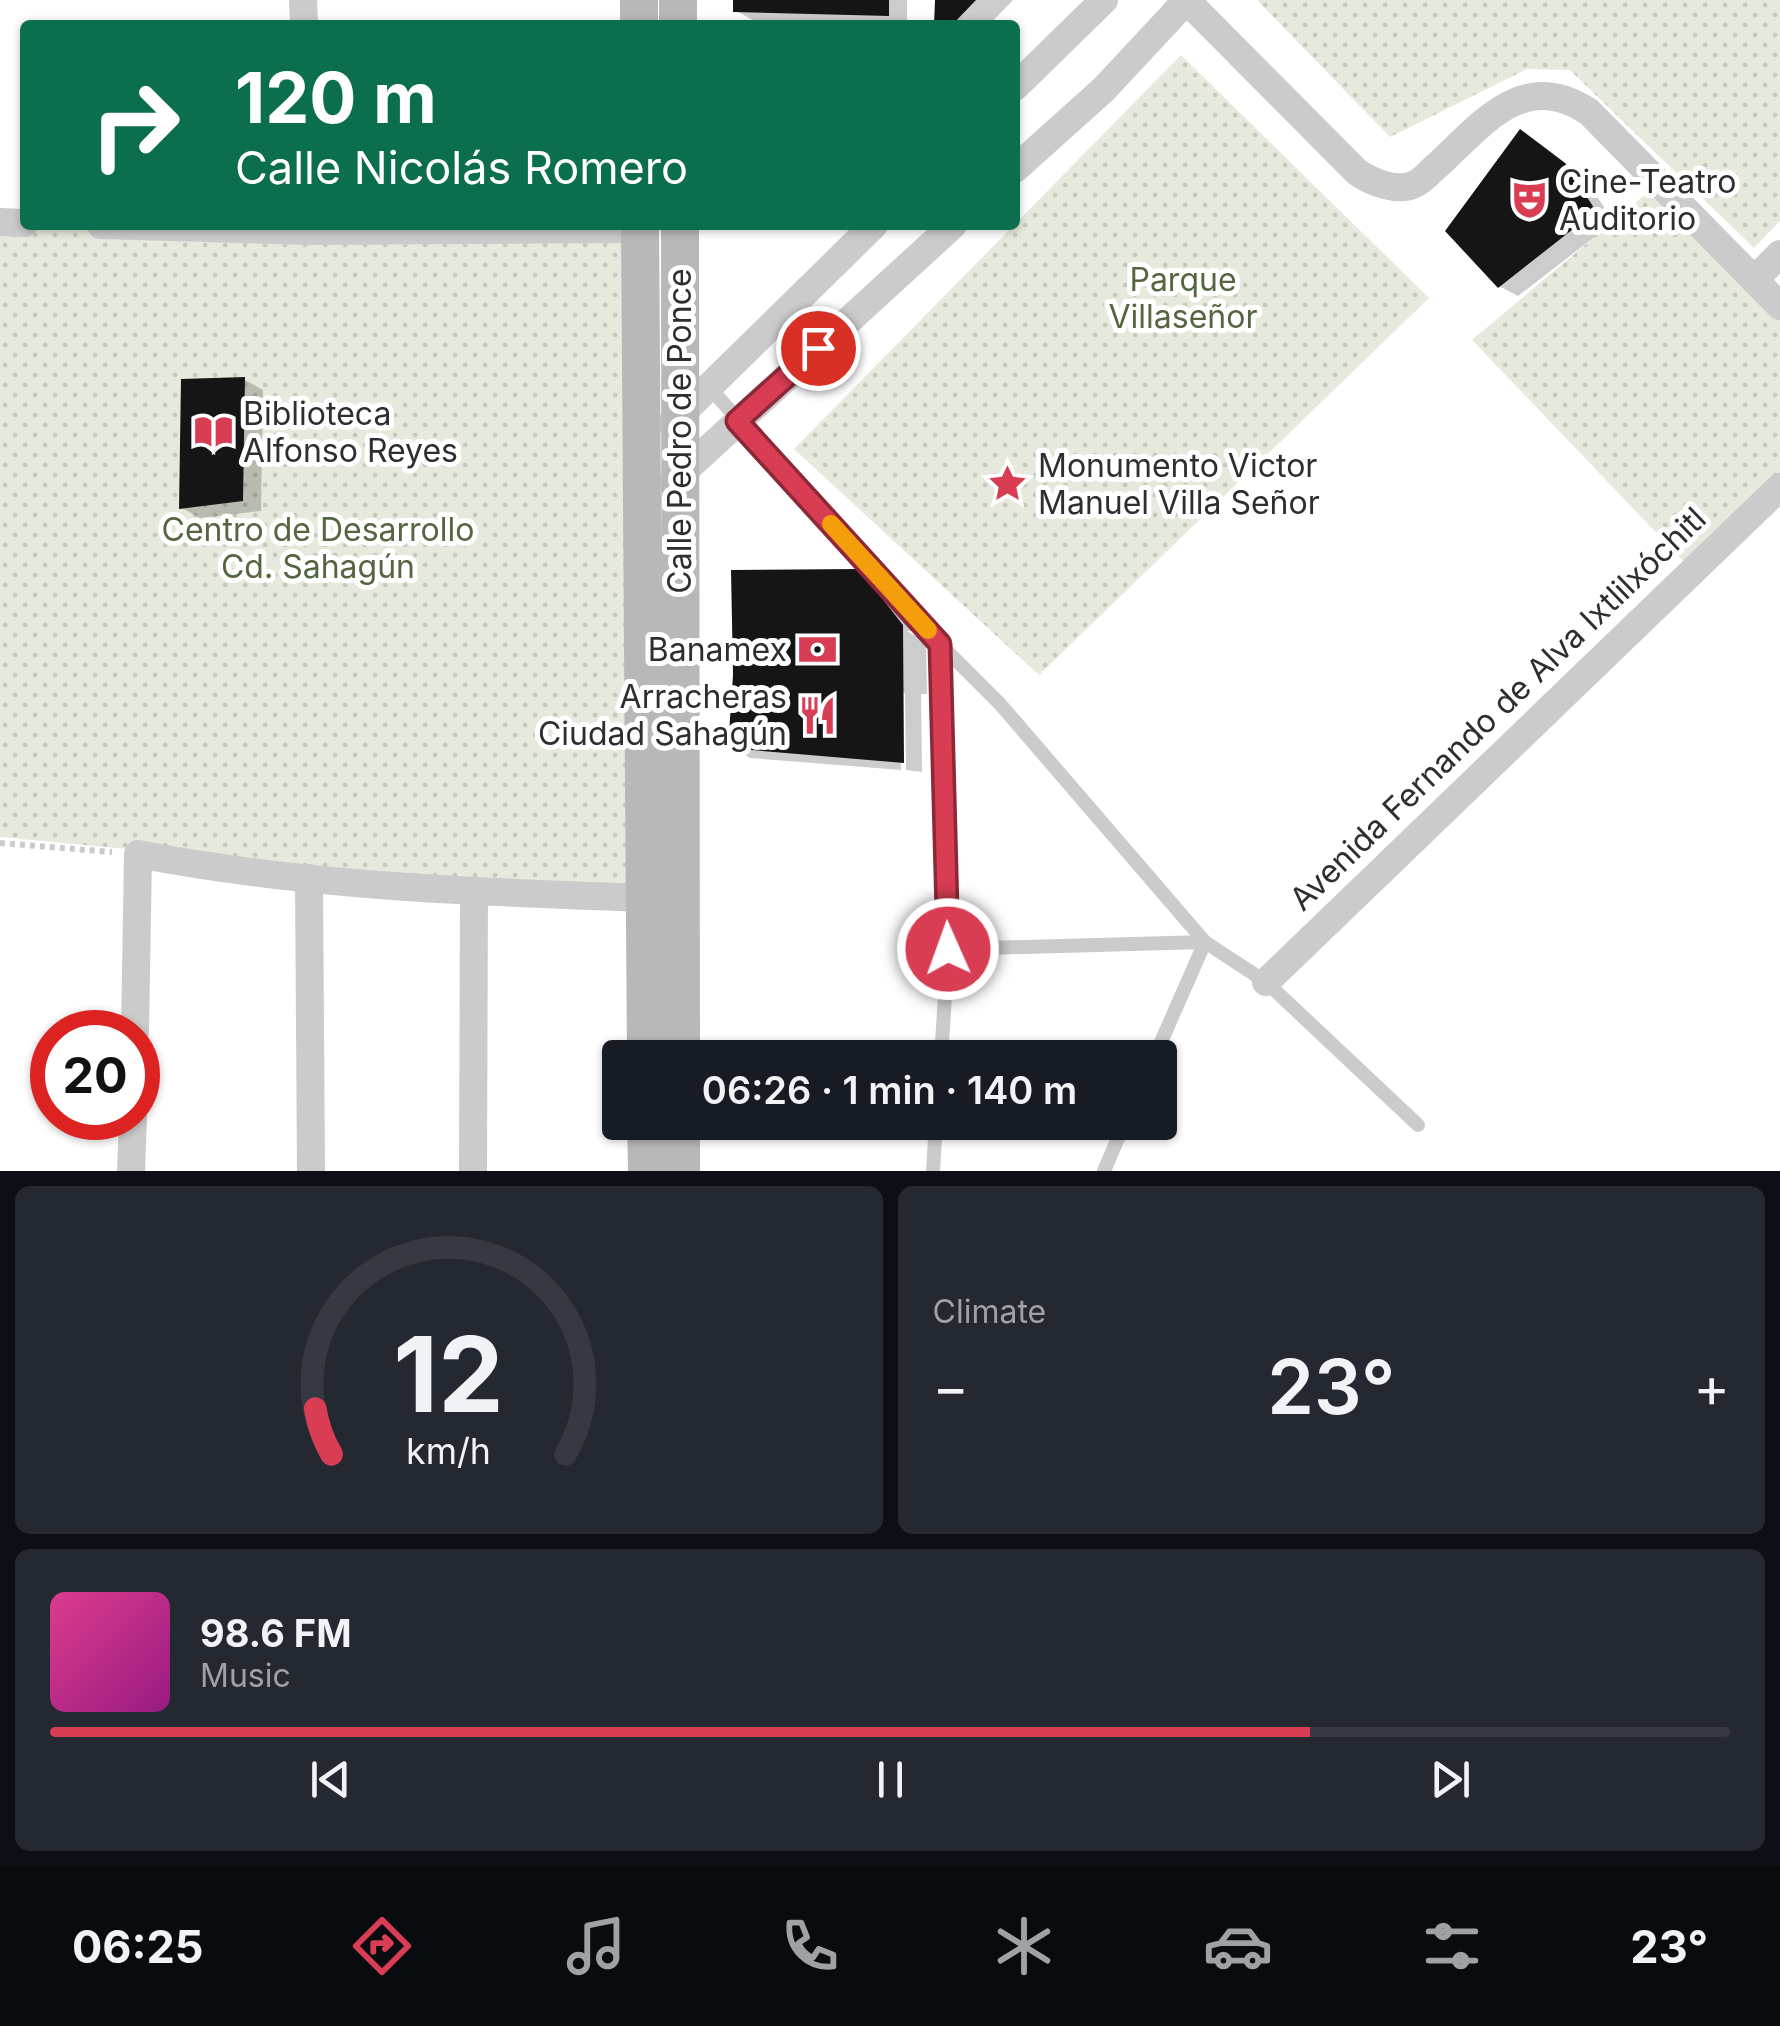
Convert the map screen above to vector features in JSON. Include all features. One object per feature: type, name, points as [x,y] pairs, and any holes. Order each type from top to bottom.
[{"type":"street","points":[[1020,82],[1104,0]]},
{"type":"street","points":[[1020,164],[1104,88],[1186,0],[1369,180],[1386,186],[1417,184],[1499,109],[1518,99],[1557,96],[1590,112],[1780,306]]},
{"type":"street","name":"Calle Pedro de Ponce","points":[[640,230],[646,1040]]},
{"type":"street","name":"Calle Pedro de Ponce","points":[[680,230],[680,1040]]},
{"type":"street","points":[[642,450],[869,230]]},
{"type":"street","points":[[642,510],[947,230]]},
{"type":"street","points":[[1754,280],[1780,254]]},
{"type":"street","name":"Avenida Fernando de Alva Ixtlilxóchitl","points":[[1266,982],[1780,487]]},
{"type":"street","points":[[135,1010],[138,854],[309,878],[474,892],[645,898]]},
{"type":"street","points":[[309,878],[311,1171]]},
{"type":"street","points":[[473,1171],[474,892]]},
{"type":"street","points":[[131,1171],[132,1140]]},
{"type":"street","points":[[646,1140],[646,1171]]},
{"type":"street","points":[[681,1140],[681,1171]]},
{"type":"lane","points":[[709,387],[940,644],[1000,704],[1205,942],[1266,982],[1418,1125]]},
{"type":"lane","points":[[940,644],[948,949],[942,1040]]},
{"type":"lane","points":[[948,949],[1205,942]]},
{"type":"lane","points":[[1162,1040],[1205,942]]},
{"type":"lane","points":[[933,1171],[935,1140]]},
{"type":"lane","points":[[1104,1171],[1118,1140]]},
{"type":"path","points":[[0,843],[138,854]]},
{"type":"green space","points":[[1257,0],[1780,0],[1780,221],[1754,248],[1570,70],[1527,69],[1390,137]]},
{"type":"green space","name":"Parque Villaseñor","points":[[1181,55],[1429,298],[1039,675],[794,449],[1009,230],[1020,230],[1020,219]]},
{"type":"green space","points":[[1659,183],[1780,303],[1780,487],[1692,570],[1472,340]]},
{"type":"green space","name":"Centro de Desarrollo Cd. Sahagún","points":[[0,228],[640,236],[645,898],[0,837]]},
{"type":"building","points":[[733,0],[889,0],[889,16],[733,12]]},
{"type":"building","points":[[935,0],[976,0],[957,20],[934,20]]},
{"type":"building","name":"Cine-Teatro Auditorio","points":[[1520,129],[1565,163],[1596,211],[1498,288],[1445,231]]},
{"type":"building","name":"Biblioteca Alfonso Reyes","points":[[245,377],[243,501],[179,509],[181,379]]},
{"type":"building","points":[[859,569],[903,625],[904,763],[728,748],[733,675],[731,570]]},
{"type":"slow traffic","points":[[831,524],[928,630]]},
{"type":"place","name":"Cine-Teatro Auditorio","points":[[1529,200]]},
{"type":"place","name":"Biblioteca Alfonso Reyes","points":[[213,432]]},
{"type":"place","name":"Monumento Victor Manuel Villa Señor","points":[[1008,484]]},
{"type":"place","name":"Banamex","points":[[817,650]]},
{"type":"place","name":"Arracheras Ciudad Sahagún","points":[[817,715]]},
{"type":"route","points":[[818,348],[737,421],[940,644],[948,949]]}]
